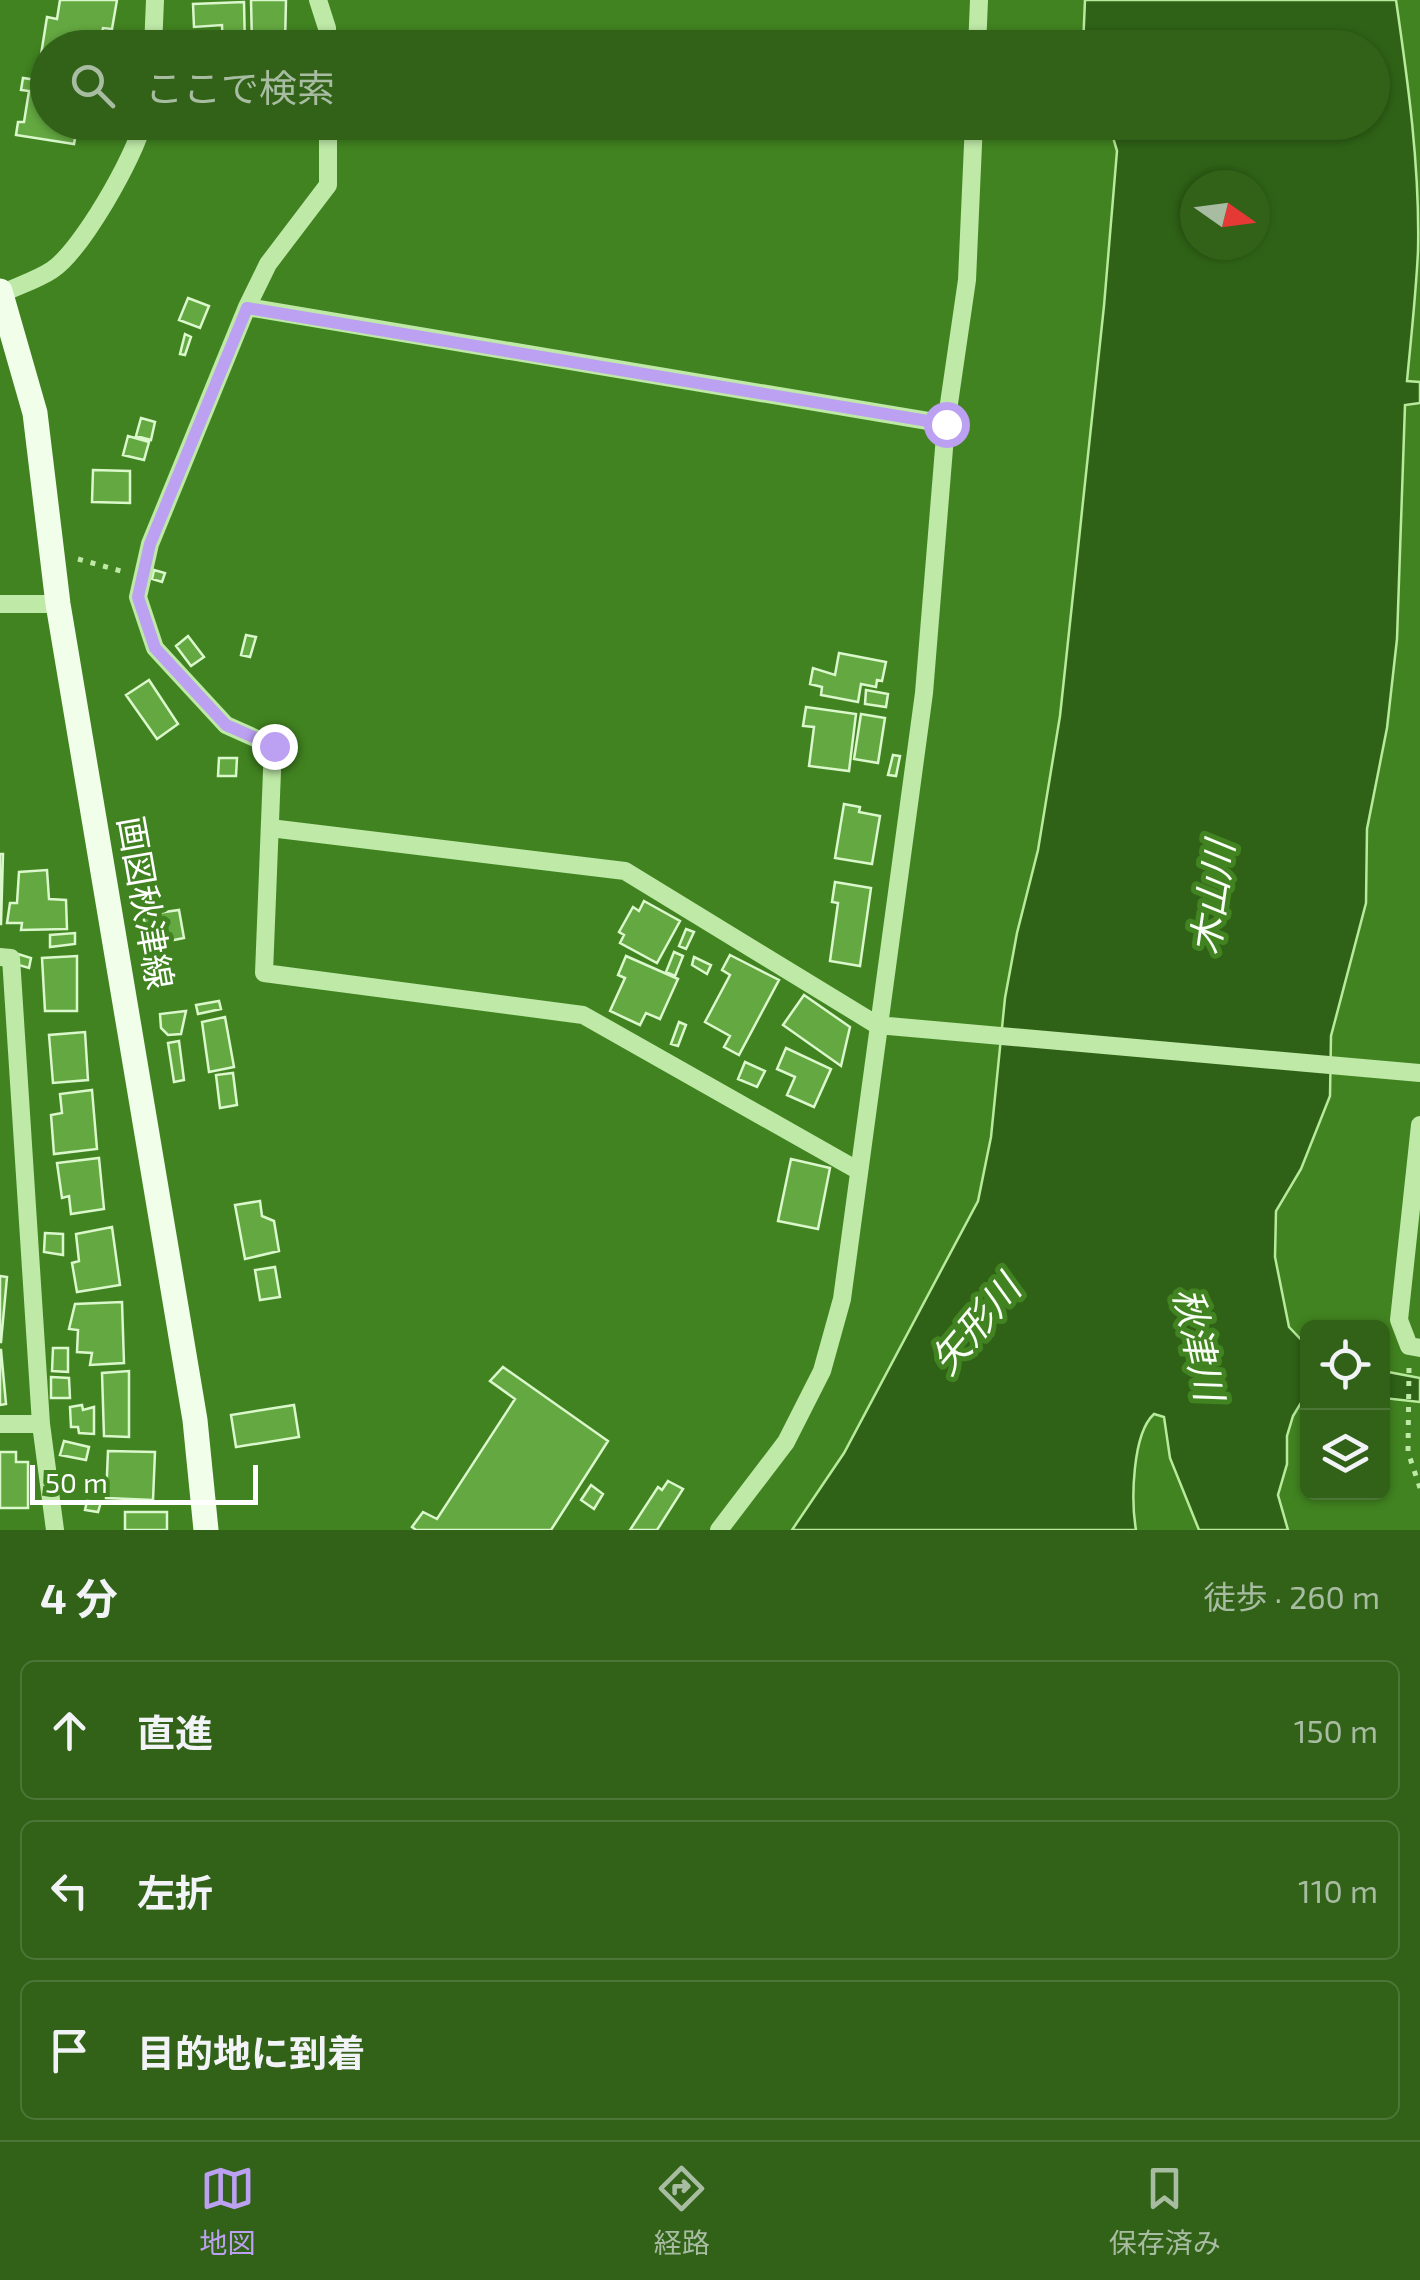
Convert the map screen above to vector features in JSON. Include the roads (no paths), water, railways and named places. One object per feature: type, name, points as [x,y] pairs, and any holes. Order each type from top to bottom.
[{"type":"main road","name":"画図秋津線","points":[[1,292],[35,412],[58,604],[192,1401],[206,1530]]},
{"type":"street","points":[[154,30],[155,0]]},
{"type":"street","points":[[318,0],[326,30]]},
{"type":"street","points":[[977,30],[979,0]]},
{"type":"street","points":[[1,292],[54,269],[95,218],[139,140]]},
{"type":"street","points":[[328,140],[328,185],[268,264],[247,308],[150,544],[138,597],[155,648],[226,725],[274,746],[264,973],[583,1016],[859,1171]]},
{"type":"street","points":[[719,1530],[786,1442],[822,1371],[842,1298],[924,692],[946,424],[966,280],[973,140]]},
{"type":"street","points":[[247,308],[946,424]]},
{"type":"street","points":[[0,604],[58,604]]},
{"type":"street","points":[[270,828],[625,871],[877,1025],[1420,1073]]},
{"type":"street","points":[[0,957],[11,958],[41,1424],[55,1530]]},
{"type":"street","points":[[0,1114],[21,1112]]},
{"type":"street","points":[[1414,1347],[1400,1320],[1420,1124]]},
{"type":"street","points":[[0,1424],[41,1424]]},
{"type":"water","points":[[1085,0],[1396,0],[1412,125],[1418,220],[1407,381],[1420,382],[1420,403],[1405,405],[1397,639],[1387,728],[1367,829],[1366,903],[1331,1036],[1330,1096],[1301,1169],[1276,1211],[1275,1257],[1289,1327],[1300,1339],[1300,1404],[1287,1436],[1287,1464],[1278,1495],[1288,1530],[1199,1530],[1170,1458],[1164,1417],[1154,1414],[1137,1452],[1136,1530],[792,1530],[844,1453],[978,1201],[991,1137],[1005,998],[1038,850],[1060,716],[1117,151],[1114,140],[1390,140],[1390,30],[1084,30]]},
{"type":"water","points":[[1390,1372],[1420,1378],[1420,1402],[1390,1399]]},
{"type":"water label","name":"木山川","points":[[1213,898]]},
{"type":"water label","name":"矢形川","points":[[976,1325]]},
{"type":"water label","name":"秋津川","points":[[1198,1344]]}]
